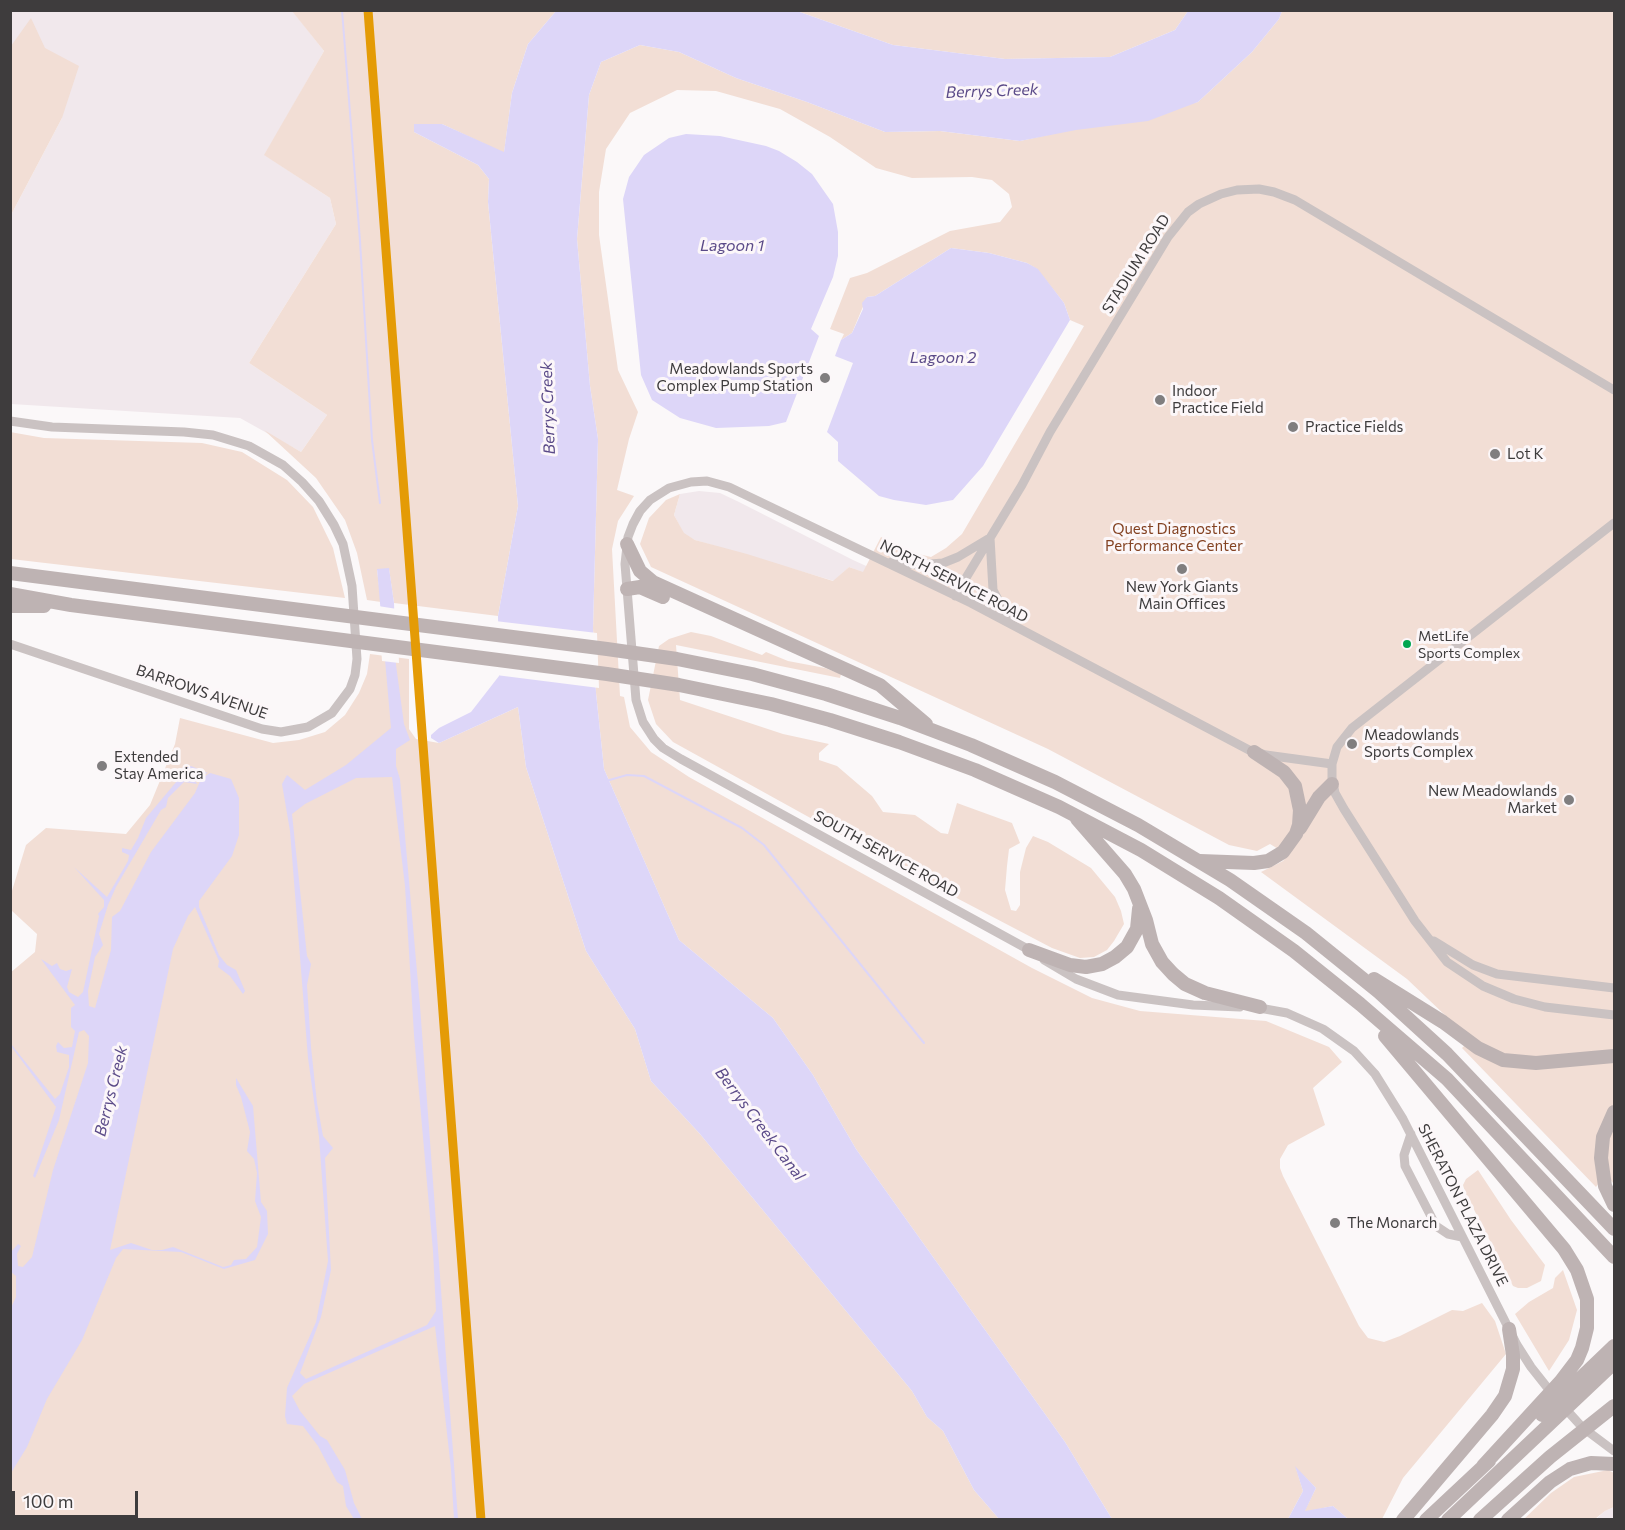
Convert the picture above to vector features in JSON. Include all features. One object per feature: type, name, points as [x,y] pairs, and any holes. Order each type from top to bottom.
[{"type":"highway","points":[[627,544],[640,571],[653,582],[880,685],[935,731]]},
{"type":"highway","points":[[10,573],[676,659],[752,674],[812,690],[935,731],[1009,761],[1083,795],[1200,861],[1264,903],[1325,948],[1379,992],[1447,1054],[1614,1229]]},
{"type":"highway","points":[[627,589],[637,586],[644,588],[787,652],[845,669]]},
{"type":"highway","points":[[10,594],[71,605],[679,685],[771,704],[867,731],[956,762],[1071,813],[1141,850],[1219,898],[1294,951],[1447,1079],[1614,1257]]},
{"type":"highway","points":[[10,606],[71,605]]},
{"type":"highway","points":[[1254,752],[1284,772],[1295,786],[1300,804],[1298,830]]},
{"type":"highway","points":[[1200,861],[1254,863],[1268,861],[1286,848],[1319,797],[1332,784]]},
{"type":"highway","points":[[1071,813],[1125,874],[1155,950],[1162,962],[1179,979],[1204,993],[1260,1007]]},
{"type":"highway","points":[[1029,950],[1078,967],[1094,966],[1109,961],[1122,952],[1134,935],[1139,915],[1137,901]]},
{"type":"highway","points":[[1325,948],[1494,1057],[1510,1062],[1527,1063],[1614,1056]]},
{"type":"highway","points":[[1360,1004],[1573,1263],[1585,1292],[1588,1321],[1578,1381]]},
{"type":"highway","points":[[1614,1112],[1603,1137],[1601,1158],[1605,1186],[1614,1205]]},
{"type":"highway","points":[[1403,1520],[1492,1415],[1505,1396],[1513,1369],[1509,1329]]},
{"type":"highway","points":[[1448,1520],[1537,1421],[1614,1346]]},
{"type":"highway","points":[[1426,1520],[1484,1466],[1511,1434],[1537,1421],[1578,1381],[1614,1363]]},
{"type":"highway","points":[[1480,1520],[1560,1449],[1612,1408]]},
{"type":"highway","points":[[1508,1520],[1550,1482],[1570,1469],[1591,1463],[1614,1464]]},
{"type":"street","name":"STADIUM ROAD","points":[[956,596],[1022,485],[1050,432],[1168,237],[1182,218],[1193,208],[1213,197],[1229,192],[1259,189],[1294,200],[1614,390]]},
{"type":"street","name":"BARROWS AVENUE","points":[[10,421],[52,427],[213,435],[249,446],[283,465],[319,501],[334,525],[342,544],[351,574],[357,659],[350,689],[332,713],[308,727],[288,732],[274,732],[10,644]]},
{"type":"street","name":"NORTH SERVICE ROAD","points":[[627,589],[625,564],[627,544],[636,518],[650,500],[676,485],[706,481],[736,490],[956,596],[1254,752],[1332,764]]},
{"type":"street","points":[[1614,523],[1352,728],[1340,742],[1332,764],[1332,784],[1335,794],[1406,908],[1447,962],[1484,986],[1503,995],[1545,1007],[1614,1015]]},
{"type":"street","points":[[881,560],[917,566],[943,563],[990,538],[993,591],[1012,626]]},
{"type":"street","name":"SOUTH SERVICE ROAD","points":[[627,589],[637,705],[646,728],[658,743],[681,759],[1029,950],[1076,979],[1118,995],[1193,1005],[1260,1007]]},
{"type":"street","points":[[1429,938],[1473,965],[1497,975],[1614,988]]},
{"type":"street","name":"SHERATON PLAZA DRIVE","points":[[1260,1007],[1287,1013],[1329,1033],[1354,1051],[1370,1068],[1384,1086],[1411,1134],[1530,1367],[1582,1426],[1614,1451]]},
{"type":"street","points":[[1411,1134],[1404,1155],[1405,1166],[1436,1226],[1448,1234],[1462,1237]]},
{"type":"shaded area","points":[[292,10],[324,51],[265,155],[330,198],[336,224],[249,363],[327,415],[301,452],[240,418],[11,404],[11,215],[62,118],[11,46],[11,11]]},
{"type":"shaded area","points":[[699,491],[720,493],[875,570],[872,576],[849,567],[834,581],[695,540],[684,534],[674,515],[680,494]]},
{"type":"shaded area","points":[[1614,1507],[1614,1519],[1595,1520],[1605,1511]]},
{"type":"green space","points":[[292,11],[556,11],[528,44],[512,93],[504,153],[442,124],[414,132],[478,165],[489,179],[488,202],[518,506],[498,616],[394,603],[389,569],[377,570],[381,602],[367,600],[357,553],[345,520],[316,478],[264,430],[301,452],[327,415],[249,363],[336,224],[330,198],[264,155],[324,51]]},
{"type":"green space","points":[[797,11],[1188,11],[1175,30],[1110,57],[1005,59],[893,45]]},
{"type":"green space","name":"Quest Diagnostics Performance Center","points":[[1282,11],[1614,11],[1614,1184],[1595,1163],[1599,1183],[1596,1187],[1462,1048],[1465,1045],[1489,1057],[1407,979],[1261,872],[1283,861],[1288,855],[1270,844],[1257,851],[1229,845],[1048,749],[651,567],[640,544],[649,518],[666,500],[680,494],[674,515],[684,533],[695,540],[833,581],[849,567],[863,572],[881,537],[910,552],[931,557],[962,534],[1084,326],[1070,320],[1064,303],[1037,269],[1027,263],[989,253],[951,248],[875,296],[867,297],[852,333],[841,340],[844,334],[830,329],[850,278],[867,273],[950,231],[1000,222],[1012,207],[1009,194],[992,180],[972,177],[912,178],[876,168],[830,137],[780,109],[716,91],[677,90],[630,113],[606,149],[599,192],[599,235],[618,370],[638,412],[617,490],[634,496],[618,521],[612,549],[620,696],[624,697],[630,727],[651,752],[689,777],[1032,968],[1092,998],[1140,1011],[1266,1021],[1329,1047],[1342,1062],[1313,1088],[1325,1125],[1288,1145],[1280,1159],[1280,1168],[1359,1326],[1368,1338],[1384,1342],[1452,1310],[1463,1311],[1482,1303],[1495,1321],[1506,1354],[1403,1478],[1382,1519],[1348,1519],[1333,1506],[1304,1512],[1316,1488],[1296,1468],[1303,1491],[1288,1519],[1112,1519],[1065,1442],[856,1149],[813,1075],[773,1018],[679,940],[604,769],[596,693],[593,628],[598,439],[590,386],[577,239],[589,95],[601,62],[640,45],[679,52],[736,78],[885,132],[940,131],[1020,141],[1198,102],[1252,52],[1279,19]]},
{"type":"green space","points":[[31,18],[45,48],[79,66],[62,118],[11,215],[11,46]]},
{"type":"green space","points":[[10,432],[44,438],[202,443],[242,452],[287,480],[313,507],[333,548],[345,598],[11,559]]},
{"type":"green space","points":[[691,632],[711,636],[762,655],[766,652],[788,661],[825,668],[841,674],[840,678],[676,645],[680,700],[783,734],[829,744],[819,753],[819,760],[837,766],[872,796],[883,812],[915,815],[941,833],[948,834],[957,803],[1012,823],[1020,843],[1009,849],[1005,890],[1011,910],[1016,911],[1020,905],[1020,872],[1026,848],[1033,836],[1048,842],[1091,868],[1115,897],[1124,924],[1114,941],[1107,950],[1094,957],[1080,958],[1052,948],[928,883],[673,742],[656,724],[648,700],[659,646],[669,639]]},
{"type":"green space","points":[[370,654],[409,659],[409,729],[416,739],[439,743],[518,707],[526,767],[586,951],[635,1029],[651,1081],[700,1134],[912,1391],[927,1417],[943,1431],[974,1490],[999,1519],[11,1519],[10,973],[35,952],[37,934],[11,910],[11,894],[26,845],[46,828],[126,834],[150,805],[175,744],[180,718],[273,743],[299,740],[325,732],[345,715],[359,693],[367,674]]},
{"type":"green space","points":[[1478,1170],[1511,1220],[1545,1265],[1541,1281],[1527,1288],[1513,1286],[1465,1192],[1463,1185],[1466,1179]]},
{"type":"green space","points":[[1563,1270],[1577,1310],[1569,1340],[1549,1371],[1515,1314],[1529,1302],[1553,1288],[1555,1278]]},
{"type":"green space","points":[[1608,1470],[1614,1473],[1614,1507],[1595,1519],[1523,1520],[1551,1493],[1574,1477]]},
{"type":"water","points":[[556,11],[797,11],[893,45],[1005,59],[1110,57],[1175,30],[1188,11],[1282,11],[1279,19],[1252,52],[1198,102],[1148,121],[1076,130],[1020,141],[940,131],[885,132],[736,78],[679,52],[640,45],[601,62],[589,95],[577,239],[590,386],[598,439],[593,628],[596,693],[604,769],[679,940],[773,1018],[813,1075],[856,1149],[1065,1442],[1112,1519],[999,1519],[974,1490],[943,1431],[927,1417],[912,1391],[700,1134],[651,1081],[635,1029],[586,951],[526,767],[518,707],[439,743],[431,738],[431,735],[439,728],[471,712],[499,676],[498,616],[518,506],[488,202],[489,179],[478,165],[414,132],[414,124],[442,124],[504,152],[512,93],[528,44]]},
{"type":"water","name":"Lagoon 1","points":[[686,134],[720,136],[779,151],[812,174],[833,204],[838,232],[838,256],[833,277],[811,329],[819,336],[786,422],[769,426],[716,428],[680,418],[652,400],[641,375],[623,199],[629,177],[644,155],[669,138]]},
{"type":"water","name":"Lagoon 2","points":[[951,248],[989,253],[1027,263],[1038,269],[1064,303],[1070,320],[983,466],[953,500],[926,505],[894,500],[879,496],[838,461],[838,442],[827,432],[853,363],[835,356],[841,340],[852,333],[863,309],[862,303],[867,297],[875,296]]},
{"type":"water","points":[[389,568],[394,603],[396,665],[404,724],[410,740],[396,749],[396,766],[400,779],[420,1006],[458,1519],[454,1519],[451,1469],[435,1326],[304,1384],[292,1396],[300,1411],[320,1436],[327,1440],[345,1470],[354,1503],[362,1519],[354,1519],[346,1506],[343,1486],[337,1482],[318,1446],[303,1426],[287,1424],[285,1416],[287,1388],[316,1322],[328,1261],[319,1137],[308,1058],[290,831],[282,784],[287,775],[305,790],[346,765],[391,728],[377,569]],"holes":[[[392,777],[405,886],[414,1035],[436,1311],[427,1325],[306,1379],[300,1373],[321,1317],[331,1270],[325,1158],[333,1148],[323,1136],[317,1103],[307,985],[311,964],[307,956],[292,814],[305,804],[356,778]]]},
{"type":"water","name":"Berrys Creek","points":[[191,766],[208,773],[193,778],[197,784],[184,782],[168,798],[166,807],[161,810],[108,905],[99,934],[103,945],[95,957],[88,991],[89,1006],[95,1008],[111,950],[112,917],[120,911],[151,852],[195,793],[201,779],[210,773],[231,779],[239,798],[239,835],[232,856],[199,901],[199,907],[219,955],[227,965],[236,970],[245,991],[243,994],[230,976],[218,967],[219,961],[195,907],[188,916],[173,949],[110,1250],[131,1243],[152,1250],[173,1247],[223,1267],[231,1265],[234,1260],[246,1259],[257,1247],[261,1217],[255,1201],[257,1173],[254,1159],[247,1151],[250,1132],[236,1078],[253,1106],[261,1202],[267,1211],[268,1234],[255,1260],[224,1269],[181,1252],[123,1249],[116,1258],[82,1340],[47,1399],[27,1447],[11,1473],[10,1310],[16,1297],[16,1276],[11,1272],[11,1252],[18,1244],[21,1246],[17,1254],[18,1266],[23,1267],[32,1257],[53,1170],[88,1063],[89,1036],[84,1030],[79,1032],[59,1120],[35,1178],[33,1176],[56,1107],[11,1044],[55,1099],[60,1094],[69,1067],[69,1055],[57,1052],[56,1046],[58,1042],[64,1048],[72,1047],[75,1031],[71,1027],[71,1008],[75,1005],[41,959],[52,966],[57,963],[60,969],[66,971],[72,969],[67,987],[69,992],[78,997],[83,992],[98,914],[104,907],[104,900],[74,867],[107,897],[128,861],[129,855],[122,852],[122,848],[131,850],[146,818],[177,781],[179,774],[176,770]]},
{"type":"water","points":[[1295,1466],[1316,1488],[1305,1511],[1333,1506],[1348,1519],[1288,1519],[1303,1491]]},
{"type":"pier","points":[[378,606],[397,609],[399,663],[382,661]]},
{"type":"pier","points":[[495,621],[597,633],[599,688],[496,675]]},
{"type":"waterway","points":[[342,10],[360,241],[372,440],[380,503]]},
{"type":"waterway","points":[[606,781],[627,775],[644,776],[742,828],[764,845],[924,1043]]},
{"type":"transit line","points":[[368,10],[481,1520]]},
{"type":"place","name":"Meadowlands Sports Complex Pump Station","points":[[825,378]]},
{"type":"place","name":"Indoor Practice Field","points":[[1160,400]]},
{"type":"place","name":"Practice Fields","points":[[1293,427]]},
{"type":"place","name":"Lot K","points":[[1495,454]]},
{"type":"place","name":"New York Giants Main Offices","points":[[1182,569]]},
{"type":"place","name":"MetLife Sports Complex","points":[[1407,644]]},
{"type":"place","name":"Meadowlands Sports Complex","points":[[1352,744]]},
{"type":"place","name":"Extended Stay America","points":[[102,766]]},
{"type":"place","name":"New Meadowlands Market","points":[[1569,800]]},
{"type":"place","name":"The Monarch","points":[[1335,1223]]},
{"type":"water label","name":"Berrys Creek Canal","points":[[760,1124]]}]
